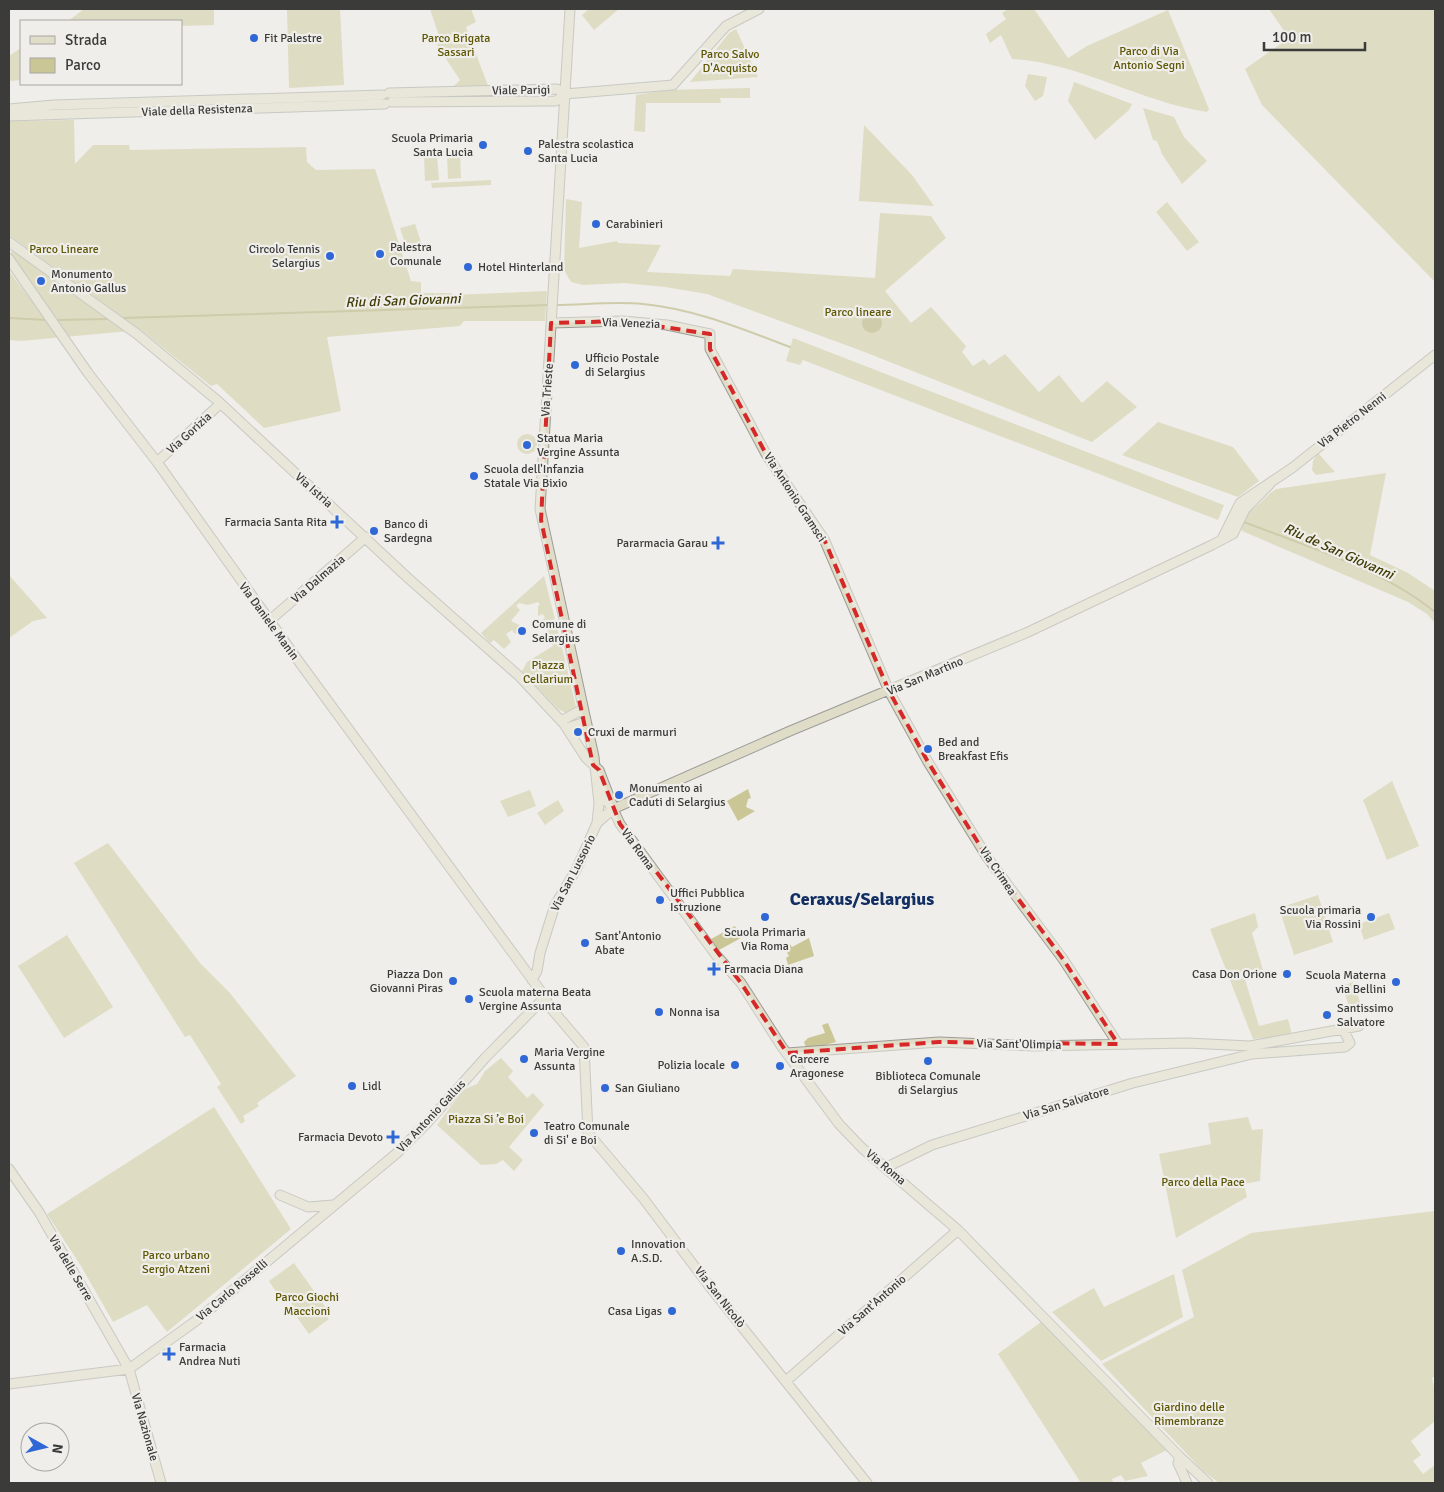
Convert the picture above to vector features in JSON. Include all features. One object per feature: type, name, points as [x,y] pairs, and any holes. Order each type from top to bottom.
[{"type":"street","name":"Via Trieste","points":[[570,9],[540,509],[594,757],[593,766],[597,788],[598,823]]},
{"type":"street","name":"Viale Parigi","points":[[387,99],[558,89],[565,94],[673,85],[726,26],[759,9]]},
{"type":"street","name":"Viale della Resistenza","points":[[9,109],[208,101],[387,99]]},
{"type":"street","name":"Viale della Resistenza","points":[[9,116],[387,99]]},
{"type":"street","name":"Via Istria","points":[[9,242],[137,334],[220,404],[366,537],[408,578],[519,676],[564,725],[593,766],[599,770],[613,809]]},
{"type":"street","name":"Via Daniele Manin","points":[[9,259],[106,398],[157,462],[269,621],[545,997],[549,1006],[584,1047]]},
{"type":"street","name":"Via Venezia","points":[[552,321],[622,321],[667,325],[710,334]]},
{"type":"street","name":"Via Antonio Gramsci","points":[[710,334],[710,349],[766,454],[824,538],[889,691]]},
{"type":"street","name":"Via Pietro Nenni","points":[[1222,539],[1232,530],[1247,498],[1268,485],[1435,355]]},
{"type":"street","name":"Via Gorizia","points":[[157,462],[220,404]]},
{"type":"street","name":"Via Dalmazia","points":[[269,621],[366,537]]},
{"type":"street","name":"Via San Martino","points":[[598,823],[613,809],[790,731],[1026,634],[1222,539]]},
{"type":"street","name":"Via Crimea","points":[[889,691],[928,762],[987,856],[1065,962],[1118,1044]]},
{"type":"street","points":[[564,725],[583,709]]},
{"type":"street","points":[[564,725],[586,722]]},
{"type":"street","points":[[597,788],[613,809]]},
{"type":"street","name":"Via Roma","points":[[613,809],[620,824],[716,955],[741,983],[787,1053],[839,1124],[885,1168],[958,1230],[1179,1460],[1208,1483]]},
{"type":"street","name":"Via San Lussorio","points":[[532,980],[537,971],[540,953],[555,904],[576,870],[598,823]]},
{"type":"street","name":"Via Antonio Gallus","points":[[334,1206],[397,1153],[427,1123],[486,1057],[545,997]]},
{"type":"street","points":[[1359,1026],[1350,1043],[1345,1047],[1251,1050],[1359,1026]]},
{"type":"street","points":[[1343,1029],[1350,1043]]},
{"type":"street","name":"Via Sant'Olimpia","points":[[787,1053],[939,1042],[1033,1046],[1188,1043],[1251,1050]]},
{"type":"street","name":"Via San Nicolò","points":[[584,1047],[588,1133],[643,1198],[710,1287],[867,1483]]},
{"type":"street","name":"Via San Salvatore","points":[[885,1168],[932,1145],[1050,1107],[1251,1050]]},
{"type":"street","name":"Via delle Serre","points":[[9,1169],[38,1212],[129,1370]]},
{"type":"street","points":[[280,1195],[308,1207],[334,1206]]},
{"type":"street","name":"Via Carlo Rosselli","points":[[129,1370],[197,1320],[334,1206]]},
{"type":"street","name":"Via Sant'Antonio","points":[[786,1381],[958,1230]]},
{"type":"street","points":[[9,1384],[129,1370]]},
{"type":"street","name":"Via Nazionale","points":[[129,1370],[161,1483]]},
{"type":"street","points":[[1179,1460],[1186,1483]]},
{"type":"highlighted area","points":[[623,321],[710,334],[710,349],[766,454],[824,539],[889,691],[928,762],[987,857],[1063,959],[1118,1044],[939,1042],[787,1053],[741,983],[620,824],[599,770],[593,765],[541,520],[551,323]]},
{"type":"green space","points":[[84,9],[214,9],[214,25],[182,26],[182,20],[69,20]]},
{"type":"green space","points":[[287,9],[340,9],[344,85],[289,88]]},
{"type":"green space","name":"Parco Brigata Sassari","points":[[430,9],[471,9],[476,22],[466,27],[488,86],[454,86],[460,80],[437,45],[441,42]]},
{"type":"green space","points":[[589,9],[619,9],[594,30],[582,15]]},
{"type":"green space","name":"Parco di Via Antonio Segni","points":[[1008,9],[1034,9],[1068,58],[1087,46],[1168,10],[1209,109],[1207,112],[1182,107],[1062,68],[1012,59],[1001,35],[990,43],[986,34],[1006,19],[1002,13]]},
{"type":"green space","points":[[1269,9],[1435,9],[1435,282],[1262,105],[1245,69],[1289,38]]},
{"type":"green space","name":"Parco Salvo D'Acquisto","points":[[736,29],[758,77],[690,82],[729,33]]},
{"type":"green space","points":[[20,49],[20,80],[9,81],[9,56]]},
{"type":"green space","points":[[1028,74],[1047,77],[1043,96],[1035,101],[1025,86]]},
{"type":"green space","points":[[1074,82],[1132,104],[1129,110],[1095,140],[1068,101]]},
{"type":"green space","points":[[750,88],[750,98],[720,98],[721,103],[646,103],[645,132],[634,131],[636,95],[667,90]]},
{"type":"green space","points":[[1143,108],[1174,117],[1184,137],[1207,161],[1182,184],[1162,154],[1157,141],[1153,140]]},
{"type":"green space","name":"Parco Lineare","points":[[74,120],[75,164],[93,145],[129,145],[130,150],[306,147],[307,162],[316,170],[375,169],[411,281],[421,282],[421,293],[451,293],[454,295],[547,291],[545,321],[464,321],[460,326],[327,337],[341,411],[264,428],[217,384],[211,386],[141,330],[21,341],[9,340],[9,271],[40,312],[49,309],[9,254],[13,250],[93,308],[110,308],[9,235],[9,121]]},
{"type":"green space","points":[[864,125],[912,175],[934,206],[859,201]]},
{"type":"green space","points":[[460,154],[461,178],[448,179],[447,155]]},
{"type":"green space","points":[[437,155],[439,180],[425,181],[424,156]]},
{"type":"green space","points":[[491,180],[491,185],[432,188],[431,183]]},
{"type":"green space","name":"Parco lineare","points":[[566,199],[582,202],[579,248],[617,241],[618,243],[661,245],[647,272],[730,276],[733,269],[875,278],[880,213],[931,216],[946,238],[885,291],[911,323],[931,307],[966,346],[962,352],[973,366],[984,359],[989,365],[1005,354],[1039,392],[1059,375],[1082,403],[1107,381],[1137,407],[1092,442],[862,351],[707,294],[624,283],[583,285],[571,282],[564,270]]},
{"type":"green space","points":[[1167,202],[1199,242],[1187,251],[1156,212]]},
{"type":"green space","points":[[415,224],[423,248],[408,253],[400,228]]},
{"type":"green space","points":[[793,338],[1224,505],[1218,520],[803,360],[800,365],[786,361]]},
{"type":"green space","points":[[1158,422],[1233,447],[1259,481],[1238,497],[1122,455]]},
{"type":"green space","points":[[523,434],[531,434],[537,440],[537,448],[531,454],[523,454],[517,448],[517,440]]},
{"type":"green space","points":[[1318,453],[1335,472],[1316,475],[1312,470],[1313,461]]},
{"type":"green space","points":[[1386,473],[1370,555],[1408,573],[1435,591],[1435,623],[1427,614],[1408,602],[1242,531],[1241,528],[1247,512],[1276,489]]},
{"type":"green space","points":[[9,575],[47,618],[33,621],[9,638]]},
{"type":"green space","points":[[544,576],[555,619],[539,626],[538,623],[545,618],[543,614],[538,616],[538,606],[540,605],[538,602],[528,605],[519,603],[516,606],[520,610],[511,621],[521,626],[515,634],[512,630],[506,634],[511,642],[504,649],[494,640],[490,643],[481,633]]},
{"type":"green space","name":"Piazza Cellarium","points":[[556,622],[576,707],[572,713],[568,714],[558,709],[522,671],[527,662],[553,646],[546,632]]},
{"type":"green space","points":[[1392,781],[1419,846],[1387,860],[1363,800]]},
{"type":"green space","points":[[748,789],[751,798],[748,799],[746,807],[755,811],[738,821],[727,801]]},
{"type":"green space","points":[[530,790],[536,806],[508,817],[500,801]]},
{"type":"green space","points":[[558,800],[564,811],[545,825],[537,813]]},
{"type":"green space","points":[[108,843],[200,963],[229,992],[296,1076],[257,1103],[259,1106],[243,1116],[245,1121],[241,1124],[217,1087],[221,1084],[190,1035],[185,1037],[74,863]]},
{"type":"green space","points":[[1318,895],[1333,942],[1294,955],[1279,908]]},
{"type":"green space","points":[[1255,913],[1258,927],[1252,933],[1263,970],[1244,976],[1259,1026],[1288,1019],[1292,1035],[1253,1039],[1210,929]]},
{"type":"green space","points":[[1389,913],[1395,929],[1364,940],[1359,924]]},
{"type":"green space","points":[[735,926],[741,938],[719,950],[711,939]]},
{"type":"green space","points":[[67,935],[113,1007],[64,1038],[18,966]]},
{"type":"green space","points":[[809,938],[814,956],[788,965],[786,958],[789,956],[784,947],[790,944],[792,947]]},
{"type":"green space","points":[[1353,982],[1361,1005],[1350,1009],[1342,986]]},
{"type":"green space","points":[[828,1023],[836,1042],[807,1050],[804,1042],[808,1038],[825,1033],[822,1025]]},
{"type":"green space","name":"Piazza Si ’e Boi","points":[[501,1058],[513,1071],[508,1077],[527,1098],[533,1093],[544,1105],[509,1147],[523,1160],[514,1171],[503,1160],[496,1164],[481,1165],[437,1125],[463,1090],[477,1084],[485,1071]]},
{"type":"green space","name":"Parco urbano Sergio Atzeni","points":[[214,1107],[291,1229],[167,1332],[147,1305],[113,1322],[81,1266],[47,1214]]},
{"type":"green space","name":"Parco della Pace","points":[[1248,1117],[1252,1130],[1263,1129],[1260,1181],[1244,1184],[1247,1197],[1176,1238],[1159,1154],[1211,1144],[1208,1123]]},
{"type":"green space","name":"Giardino delle Rimembranze","points":[[1435,1211],[1435,1376],[1432,1378],[1435,1391],[1435,1421],[1411,1441],[1421,1455],[1413,1461],[1423,1474],[1435,1465],[1435,1483],[1219,1483],[1202,1470],[1102,1364],[1194,1317],[1182,1270],[1251,1233]]},
{"type":"green space","name":"Parco Giochi Maccioni","points":[[294,1263],[329,1312],[326,1315],[329,1319],[309,1334],[296,1316],[297,1314],[291,1306],[292,1304],[283,1292],[278,1295],[269,1281]]},
{"type":"green space","points":[[1174,1274],[1183,1317],[1101,1361],[1052,1312],[1094,1288],[1104,1307]]},
{"type":"green space","points":[[1041,1322],[1167,1450],[1141,1463],[1148,1476],[1125,1481],[1121,1475],[1112,1479],[1113,1482],[1081,1483],[998,1354]]},
{"type":"shaded area","points":[[872,313],[879,316],[882,323],[879,330],[872,333],[865,330],[862,323],[865,316]]},
{"type":"waterway","name":"Riu di San Giovanni","points":[[555,305],[621,303],[643,304],[681,310],[754,333],[790,347]]},
{"type":"waterway","name":"Riu di San Giovanni","points":[[122,318],[550,305]]},
{"type":"waterway","name":"Riu di San Giovanni","points":[[9,318],[47,320]]},
{"type":"waterway","name":"Riu di San Giovanni","points":[[55,320],[110,319]]},
{"type":"waterway","name":"Riu de San Giovanni","points":[[1244,522],[1368,571],[1414,597],[1435,612]]},
{"type":"place","name":"Fit Palestre","points":[[254,38]]},
{"type":"place","name":"Scuola Primaria Santa Lucia","points":[[483,145]]},
{"type":"place","name":"Palestra scolastica Santa Lucia","points":[[528,151]]},
{"type":"place","name":"Carabinieri","points":[[596,224]]},
{"type":"place","name":"Palestra Comunale","points":[[380,254]]},
{"type":"place","name":"Circolo Tennis Selargius","points":[[330,256]]},
{"type":"place","name":"Hotel Hinterland","points":[[468,267]]},
{"type":"place","name":"Monumento Antonio Gallus","points":[[41,281]]},
{"type":"place","name":"Ufficio Postale di Selargius","points":[[575,365]]},
{"type":"place","name":"Statua Maria Vergine Assunta","points":[[527,445]]},
{"type":"place","name":"Scuola dell'Infanzia Statale Via Bixio","points":[[474,476]]},
{"type":"place","name":"Farmacia Santa Rita","points":[[337,522]]},
{"type":"place","name":"Banco di Sardegna","points":[[374,531]]},
{"type":"place","name":"Pararmacia Garau","points":[[718,543]]},
{"type":"place","name":"Comune di Selargius","points":[[522,631]]},
{"type":"place","name":"Cruxi de marmuri","points":[[578,732]]},
{"type":"place","name":"Bed and Breakfast Efis","points":[[928,749]]},
{"type":"place","name":"Monumento ai Caduti di Selargius","points":[[619,795]]},
{"type":"place","name":"Uffici Pubblica Istruzione","points":[[660,900]]},
{"type":"place","name":"Scuola Primaria Via Roma","points":[[765,917]]},
{"type":"place","name":"Scuola primaria Via Rossini","points":[[1371,917]]},
{"type":"place","name":"Sant'Antonio Abate","points":[[585,943]]},
{"type":"place","name":"Farmacia Diana","points":[[714,969]]},
{"type":"place","name":"Casa Don Orione","points":[[1287,974]]},
{"type":"place","name":"Piazza Don Giovanni Piras","points":[[453,981]]},
{"type":"place","name":"Scuola Materna via Bellini","points":[[1396,982]]},
{"type":"place","name":"Scuola materna Beata Vergine Assunta","points":[[469,999]]},
{"type":"place","name":"Nonna isa","points":[[659,1012]]},
{"type":"place","name":"Santissimo Salvatore","points":[[1327,1015]]},
{"type":"place","name":"Maria Vergine Assunta","points":[[524,1059]]},
{"type":"place","name":"Biblioteca Comunale di Selargius","points":[[928,1061]]},
{"type":"place","name":"Polizia locale","points":[[735,1065]]},
{"type":"place","name":"Carcere Aragonese","points":[[780,1066]]},
{"type":"place","name":"Lidl","points":[[352,1086]]},
{"type":"place","name":"San Giuliano","points":[[605,1088]]},
{"type":"place","name":"Teatro Comunale di Si' e Boi","points":[[534,1133]]},
{"type":"place","name":"Farmacia Devoto","points":[[393,1137]]},
{"type":"place","name":"Innovation A.S.D.","points":[[621,1251]]},
{"type":"place","name":"Casa Ligas","points":[[672,1311]]},
{"type":"place","name":"Farmacia Andrea Nuti","points":[[169,1354]]},
{"type":"district","name":"Ceraxus/Selargius","points":[[862,899]]}]
